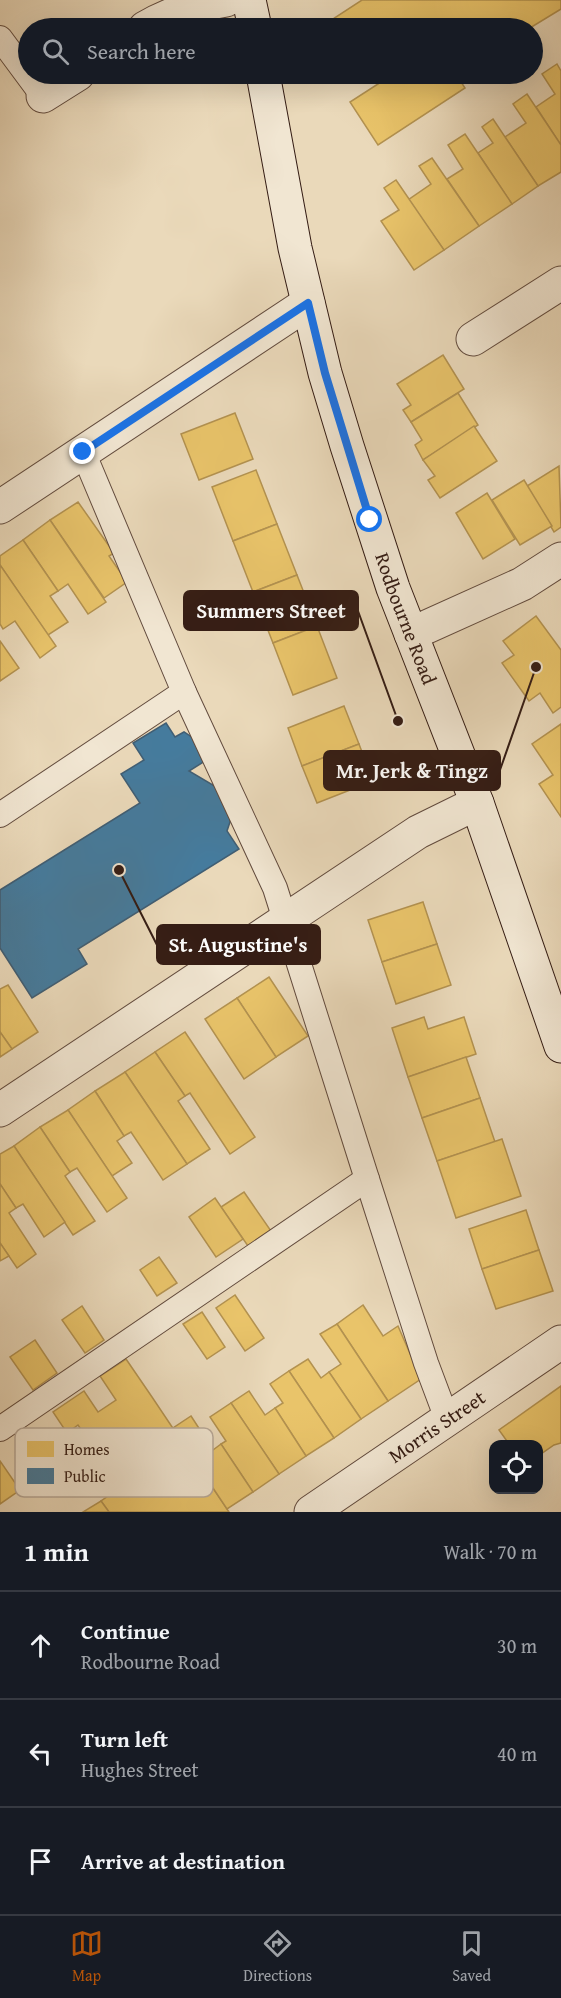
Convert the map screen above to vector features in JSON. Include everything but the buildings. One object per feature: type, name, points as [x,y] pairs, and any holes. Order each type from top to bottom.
[{"type":"street","points":[[165,18],[201,3],[226,0]]},
{"type":"street","points":[[249,0],[253,18]]},
{"type":"street","points":[[44,96],[63,84]]},
{"type":"street","name":"Rodbourne Road","points":[[265,84],[289,218],[308,303],[325,373],[363,499],[411,634],[477,803],[561,1046]]},
{"type":"street","points":[[473,339],[561,284]]},
{"type":"street","points":[[0,507],[308,303]]},
{"type":"street","points":[[411,634],[522,584],[561,559]]},
{"type":"street","points":[[0,1110],[418,832],[477,803]]},
{"type":"street","name":"Morris Street","points":[[311,1512],[561,1342]]},
{"type":"lane","points":[[0,38],[18,62]]},
{"type":"lane","points":[[35,84],[44,96]]},
{"type":"lane","points":[[83,452],[184,692],[275,888],[426,1363],[447,1419]]},
{"type":"lane","points":[[0,815],[184,692]]},
{"type":"lane","points":[[0,1429],[367,1179]]},
{"type":"place","name":"Mr. Jerk & Tingz","points":[[536,667]]},
{"type":"place","name":"Summers Street","points":[[398,721]]},
{"type":"place","name":"St. Augustine's","points":[[119,870]]},
{"type":"route","points":[[83,452],[308,303],[325,373],[370,520]]}]
